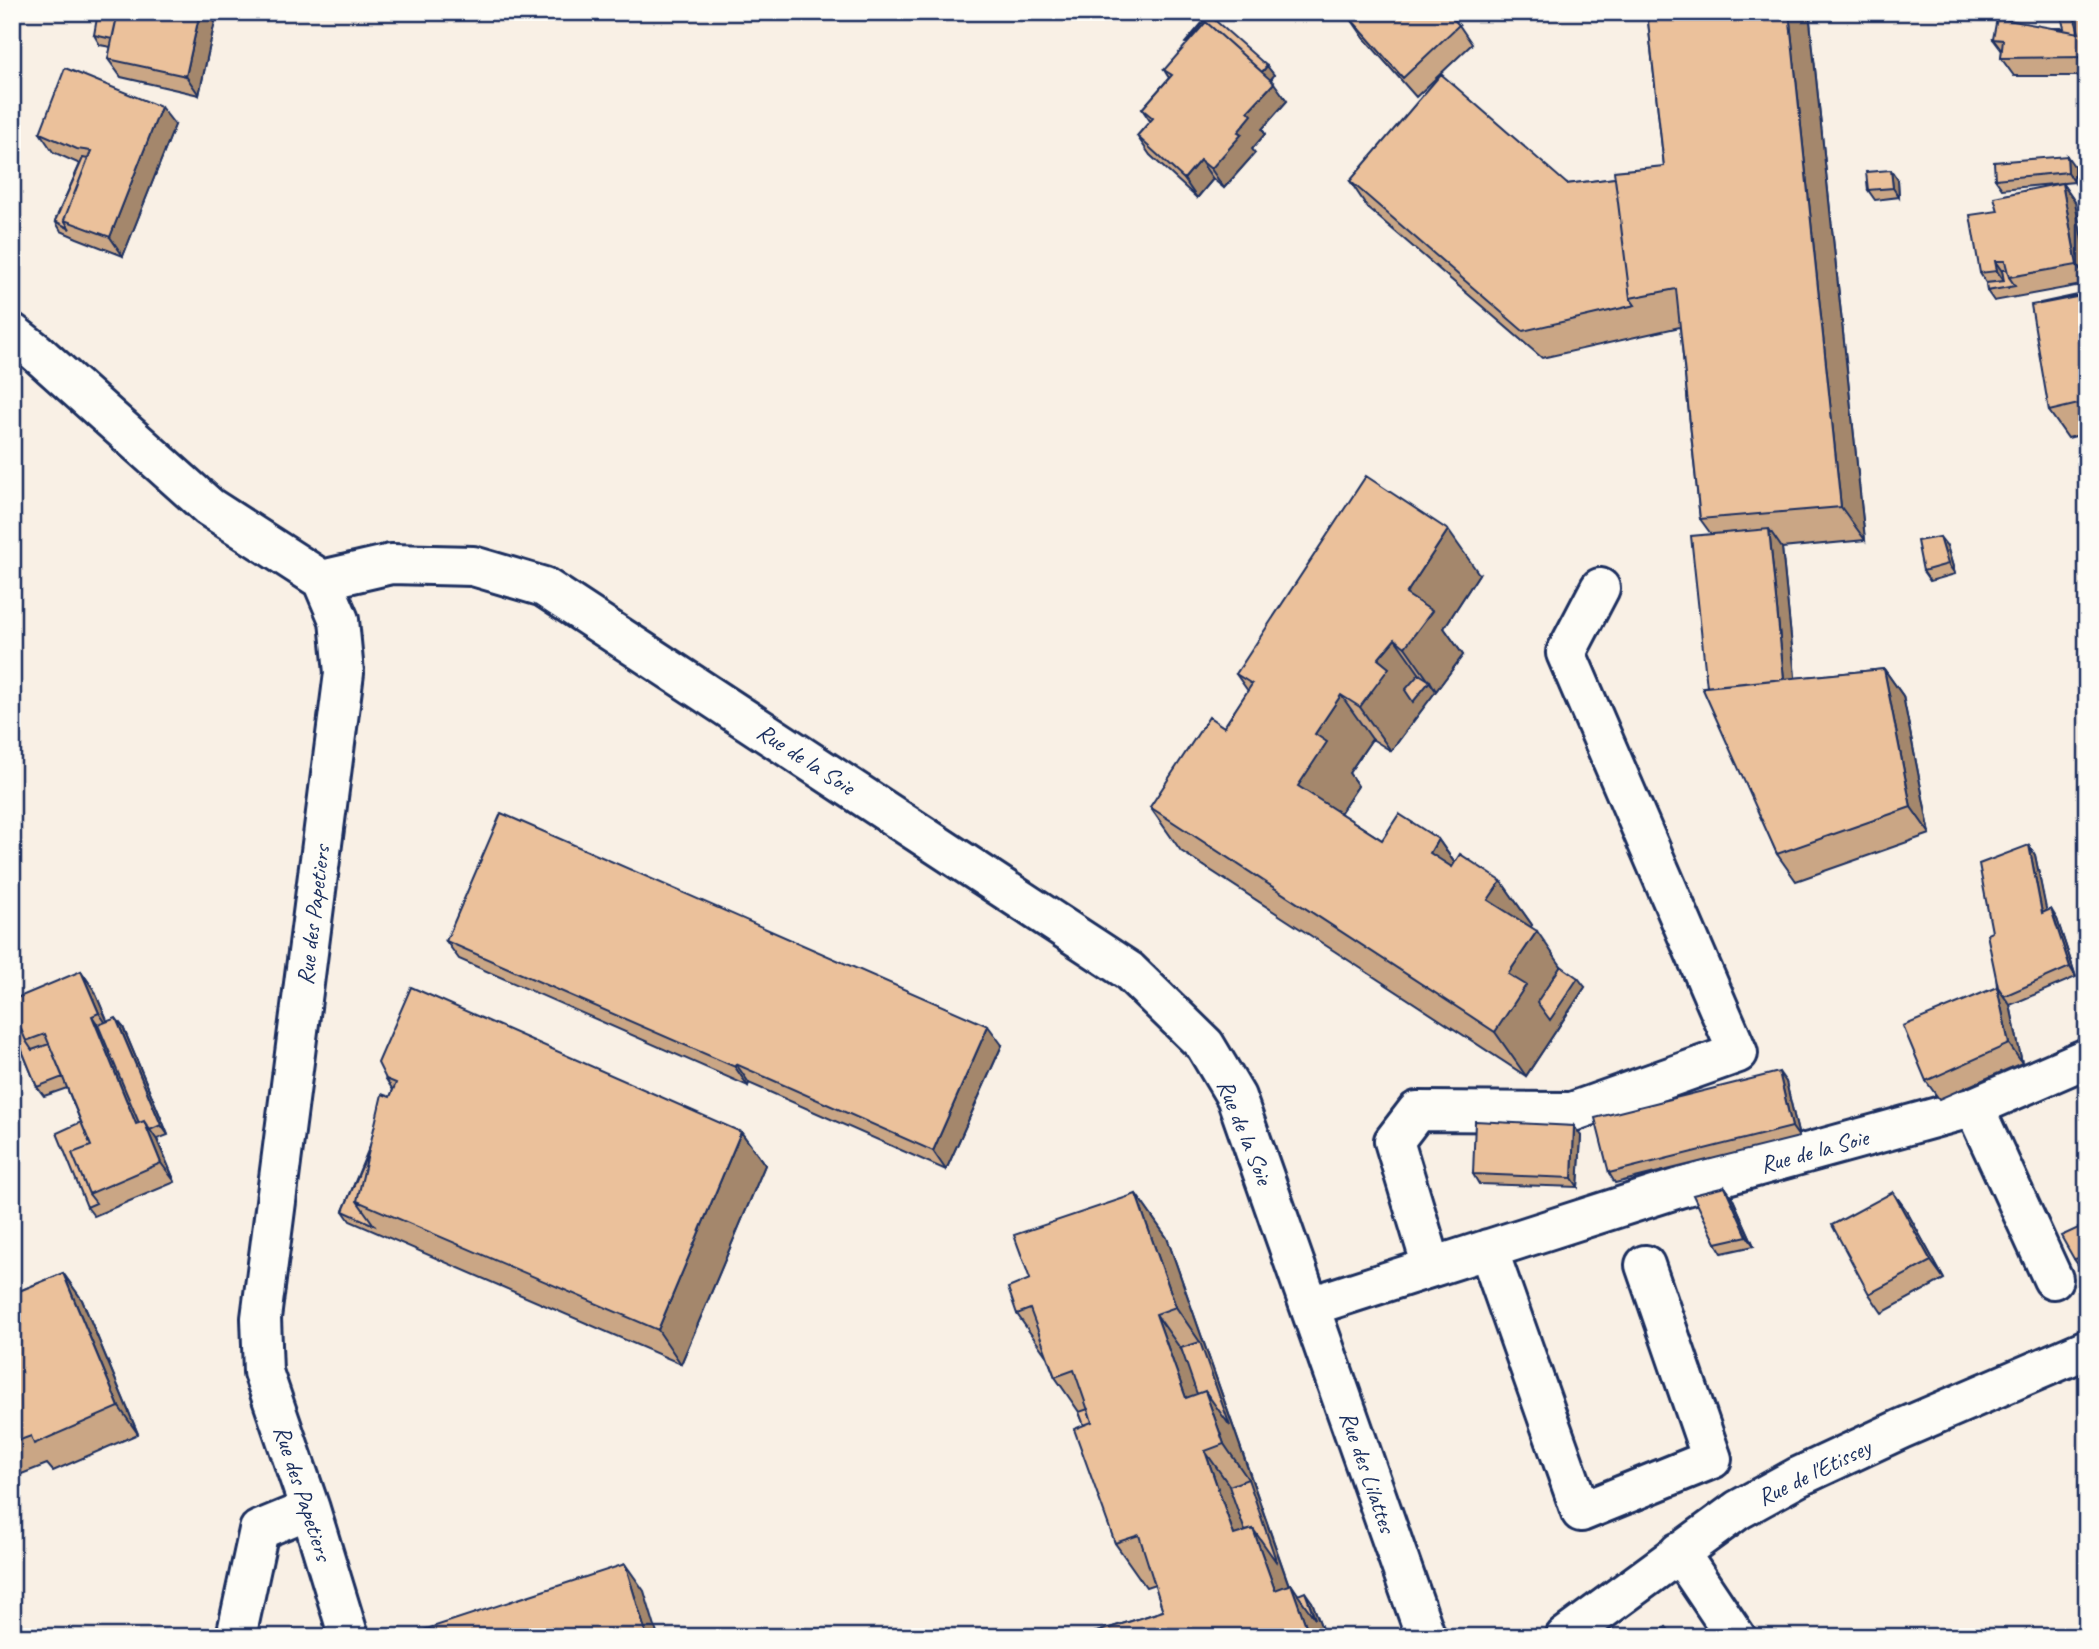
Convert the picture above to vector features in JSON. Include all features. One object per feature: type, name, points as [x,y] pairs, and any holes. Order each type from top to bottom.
[{"type":"street","points":[[12,333],[209,507],[322,580]]},
{"type":"street","name":"Rue de la Soie","points":[[322,580],[391,564],[473,566],[544,587],[1129,971],[1206,1045],[1236,1097],[1311,1306],[1679,1188],[1974,1107],[2087,1058]]},
{"type":"street","name":"Rue des Papetiers","points":[[322,580],[339,620],[344,673],[261,1318],[263,1371],[310,1509],[349,1637]]},
{"type":"street","points":[[1432,1267],[1394,1142],[1417,1111],[1572,1112],[1738,1053],[1566,653],[1600,588]]},
{"type":"street","points":[[1974,1107],[2053,1279]]},
{"type":"street","points":[[1488,1249],[1581,1512],[1712,1459]]},
{"type":"street","points":[[1645,1265],[1712,1459],[1738,1510]]},
{"type":"street","name":"Rue des Lilattes","points":[[1311,1306],[1426,1637]]},
{"type":"street","name":"Rue de l'Etissey","points":[[1566,1637],[1738,1510],[1798,1477],[1901,1429],[2087,1349]]},
{"type":"street","points":[[236,1637],[259,1530],[310,1509]]},
{"type":"street","points":[[1679,1552],[1736,1637]]},
{"type":"building","points":[[98,12],[118,12],[112,39],[94,35]]},
{"type":"building","points":[[118,12],[200,12],[186,76],[108,59]]},
{"type":"building","points":[[1359,12],[1447,12],[1459,25],[1403,78],[1351,19]]},
{"type":"building","points":[[1647,12],[1789,12],[1841,507],[1700,519],[1676,289],[1630,298],[1614,171],[1664,166]]},
{"type":"building","points":[[2060,12],[2073,12],[2079,33],[2053,28],[2064,28]]},
{"type":"building","points":[[2073,12],[2087,12],[2087,64],[2085,57],[2001,58],[2003,40],[1993,39],[1997,18],[2079,33]]},
{"type":"building","points":[[1209,15],[1267,66],[1262,72],[1206,22],[1187,44],[1185,43]]},
{"type":"building","points":[[1206,22],[1274,83],[1248,111],[1252,115],[1238,132],[1242,134],[1211,169],[1200,160],[1184,179],[1137,136],[1153,118],[1142,109],[1172,75],[1164,70]]},
{"type":"building","points":[[65,68],[161,107],[110,237],[64,220],[91,151],[77,149],[40,133]]},
{"type":"building","points":[[1441,74],[1567,184],[1615,178],[1630,298],[1635,305],[1523,331],[1350,181]]},
{"type":"building","points":[[2067,156],[2068,172],[1995,179],[1994,162]]},
{"type":"building","points":[[83,158],[88,159],[64,220],[70,229],[55,221]]},
{"type":"building","points":[[1891,170],[1893,188],[1868,190],[1866,172]]},
{"type":"building","points":[[2062,183],[2077,265],[2009,277],[2005,261],[1995,261],[1997,271],[1980,273],[1970,215],[1998,211],[1994,197]]},
{"type":"building","points":[[2002,270],[2007,270],[2015,286],[1987,291],[1986,283],[2004,281]]},
{"type":"building","points":[[2087,295],[2040,304],[2040,303]]},
{"type":"building","points":[[2087,295],[2087,402],[2049,411],[2031,305]]},
{"type":"building","points":[[1366,476],[1448,530],[1406,594],[1432,611],[1405,647],[1395,639],[1378,659],[1389,668],[1360,707],[1341,695],[1315,734],[1327,742],[1298,786],[1382,840],[1399,814],[1438,839],[1430,853],[1452,867],[1460,854],[1501,881],[1488,900],[1537,931],[1508,974],[1526,985],[1495,1032],[1150,807],[1209,717],[1224,727],[1252,684],[1236,674]]},
{"type":"building","points":[[1769,529],[1784,679],[1707,687],[1691,536]]},
{"type":"building","points":[[1940,537],[1948,564],[1923,571],[1917,541]]},
{"type":"building","points":[[1884,669],[1911,807],[1777,854],[1702,687]]},
{"type":"building","points":[[1419,674],[1430,681],[1413,702],[1405,690]]},
{"type":"building","points":[[501,813],[988,1026],[933,1151],[446,941]]},
{"type":"building","points":[[2029,845],[2042,913],[2051,909],[2070,967],[2004,996],[1998,987],[1987,934],[1992,932],[1979,864]]},
{"type":"building","points":[[1561,966],[1578,978],[1550,1020],[1537,1002]]},
{"type":"building","points":[[81,971],[99,1013],[92,1016],[136,1124],[144,1121],[161,1163],[89,1194],[72,1153],[91,1146],[45,1034],[26,1041],[12,1008],[12,1000]]},
{"type":"building","points":[[411,987],[741,1132],[658,1330],[357,1201],[382,1094],[390,1097],[396,1083],[386,1079],[378,1063]]},
{"type":"building","points":[[1997,987],[2009,1044],[1926,1081],[1903,1026]]},
{"type":"building","points":[[12,1011],[32,1050],[49,1044],[63,1077],[37,1087],[12,1026]]},
{"type":"building","points":[[116,1018],[161,1125],[150,1130],[144,1121],[139,1123],[98,1025]]},
{"type":"building","points":[[1779,1072],[1792,1127],[1609,1173],[1595,1118]]},
{"type":"building","points":[[1475,1121],[1574,1126],[1572,1178],[1473,1174]]},
{"type":"building","points":[[81,1122],[91,1146],[72,1153],[89,1194],[96,1203],[87,1207],[57,1133]]},
{"type":"building","points":[[369,1150],[357,1201],[374,1225],[343,1211]]},
{"type":"building","points":[[1725,1187],[1747,1236],[1716,1243],[1693,1195]]},
{"type":"building","points":[[1893,1192],[1931,1261],[1869,1294],[1832,1225]]},
{"type":"building","points":[[1136,1194],[1176,1307],[1156,1314],[1186,1398],[1205,1391],[1224,1444],[1205,1451],[1234,1535],[1253,1529],[1275,1590],[1291,1584],[1310,1637],[1081,1637],[1163,1611],[1139,1535],[1115,1543],[1074,1429],[1092,1422],[1074,1370],[1055,1377],[1030,1309],[1017,1314],[1008,1288],[1030,1279],[1014,1235]]},
{"type":"building","points":[[2087,1224],[2087,1257],[2074,1259],[2061,1236]]},
{"type":"building","points":[[63,1273],[119,1407],[34,1444],[31,1436],[12,1443],[12,1294]]},
{"type":"building","points":[[1200,1342],[1230,1426],[1205,1391],[1197,1394],[1181,1348]]},
{"type":"building","points":[[1088,1409],[1092,1422],[1084,1425],[1079,1412]]},
{"type":"building","points":[[1248,1479],[1277,1563],[1253,1529],[1245,1531],[1229,1486]]},
{"type":"building","points":[[625,1564],[647,1637],[402,1637]]},
{"type":"building","points":[[1305,1592],[1315,1619],[1298,1595]]},
{"type":"building","points":[[1666,1627],[1675,1637],[1656,1637]]},
{"type":"building","points":[[1032,1631],[1034,1637],[1014,1637]]}]
